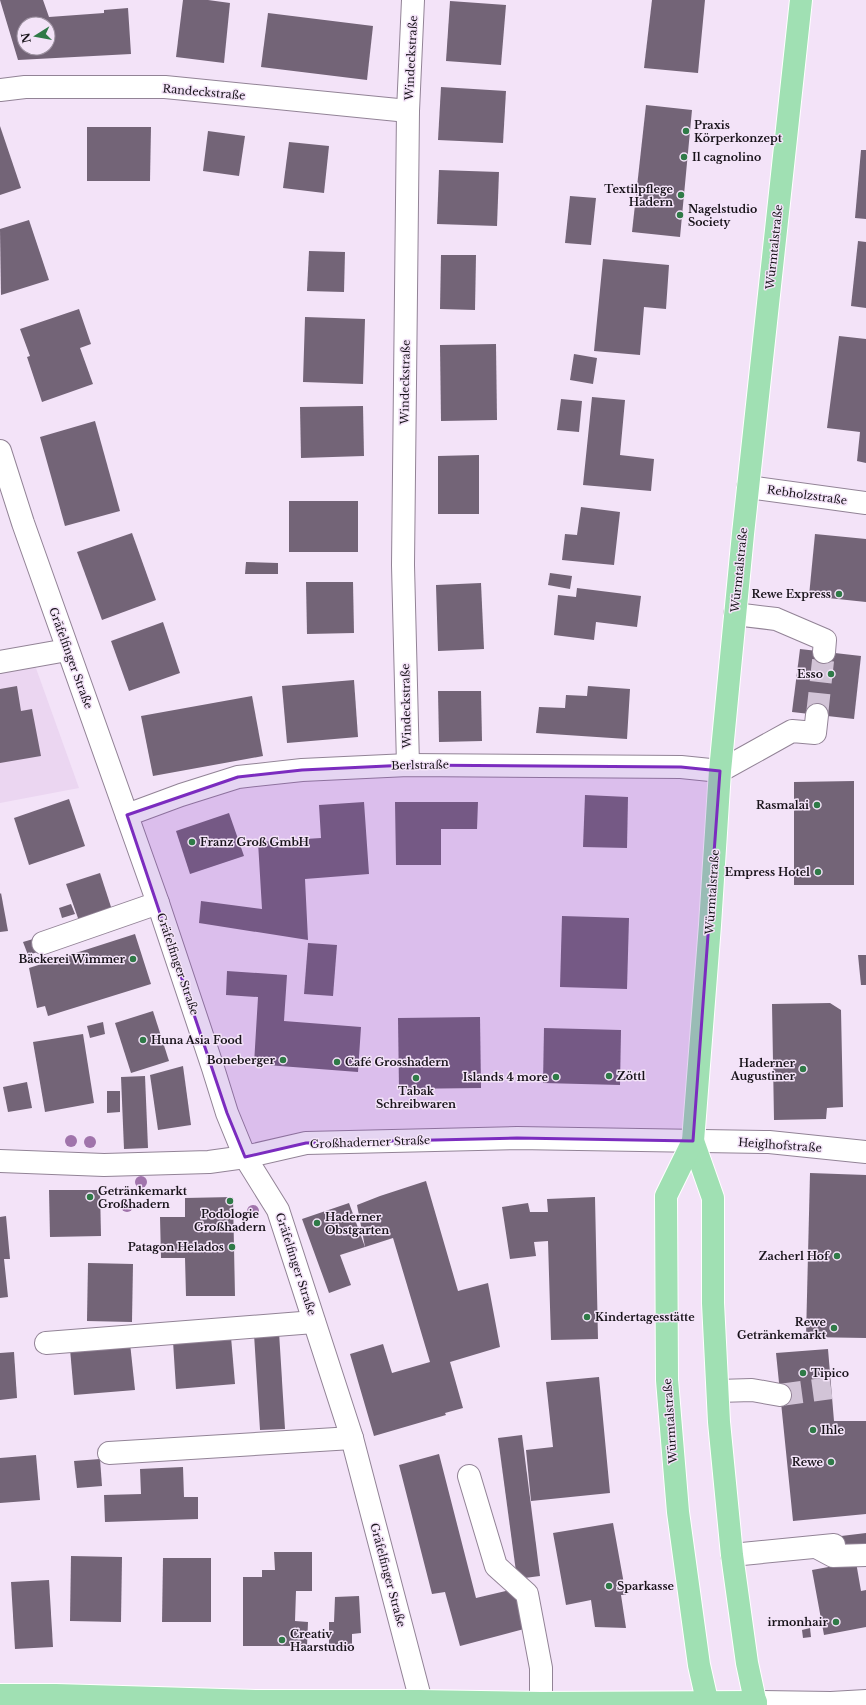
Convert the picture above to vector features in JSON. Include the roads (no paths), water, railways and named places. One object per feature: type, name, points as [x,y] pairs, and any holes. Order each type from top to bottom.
[{"type":"main road","name":"Würmtalstraße","points":[[707,1703],[699,1665],[678,1512],[667,1380],[666,1196],[693,1141],[710,925],[720,771],[748,487],[802,0]]},
{"type":"main road","name":"Würmtalstraße","points":[[693,1141],[713,1198],[713,1303],[718,1391],[732,1555],[747,1663],[756,1704]]},
{"type":"main road","points":[[0,1695],[421,1703],[756,1704]]},
{"type":"street","name":"Windeckstraße","points":[[408,765],[403,566],[408,111],[413,0]]},
{"type":"street","name":"Randeckstraße","points":[[0,90],[25,87],[165,87],[408,111]]},
{"type":"street","name":"Gräfelfinger Straße","points":[[0,451],[67,650],[128,815],[227,1114],[245,1157],[278,1210],[352,1438],[421,1703]]},
{"type":"street","name":"Rebholzstraße","points":[[748,487],[866,504]]},
{"type":"street","points":[[735,614],[776,619],[825,640],[824,652]]},
{"type":"street","points":[[0,662],[67,650]]},
{"type":"street","points":[[720,771],[792,731],[815,733],[817,715]]},
{"type":"street","name":"Berlstraße","points":[[128,815],[181,795],[238,777],[302,770],[408,765],[681,767],[720,771]]},
{"type":"street","points":[[43,943],[158,903]]},
{"type":"street","name":"Großhaderner Straße","points":[[0,1161],[111,1164],[209,1162],[245,1157],[314,1143],[517,1138],[693,1141]]},
{"type":"street","name":"Heiglhofstraße","points":[[693,1141],[769,1142],[866,1152]]},
{"type":"street","points":[[46,1343],[314,1322]]},
{"type":"street","points":[[718,1391],[752,1390],[780,1394]]},
{"type":"street","points":[[109,1453],[352,1438]]},
{"type":"street","points":[[469,1476],[496,1566],[527,1594],[541,1668],[541,1703]]},
{"type":"street","points":[[732,1555],[826,1546],[833,1556],[866,1555]]},
{"type":"street","points":[[756,1704],[866,1701]]},
{"type":"tunnel","points":[[817,715],[824,652]]},
{"type":"tunnel","points":[[780,1395],[831,1388]]},
{"type":"place","name":"Praxis Körperkonzept","points":[[686,131]]},
{"type":"place","name":"Il cagnolino","points":[[684,157]]},
{"type":"place","name":"Textilpflege Hadern","points":[[681,195]]},
{"type":"place","name":"Nagelstudio Society","points":[[680,215]]},
{"type":"place","name":"Rewe Express","points":[[839,594]]},
{"type":"place","name":"Esso","points":[[831,674]]},
{"type":"place","name":"Rasmalai","points":[[817,805]]},
{"type":"place","name":"Franz Groß GmbH","points":[[192,842]]},
{"type":"place","name":"Empress Hotel","points":[[818,872]]},
{"type":"place","name":"Bäckerei Wimmer","points":[[133,959]]},
{"type":"place","name":"Huna Asia Food","points":[[143,1040]]},
{"type":"place","name":"Boneberger","points":[[283,1060]]},
{"type":"place","name":"Café Grosshadern","points":[[337,1062]]},
{"type":"place","name":"Haderner Augustiner","points":[[803,1069]]},
{"type":"place","name":"Zöttl","points":[[609,1076]]},
{"type":"place","name":"Islands 4 more","points":[[556,1077]]},
{"type":"place","name":"Tabak Schreibwaren","points":[[416,1078]]},
{"type":"place","name":"Getränkemarkt Großhadern","points":[[90,1197]]},
{"type":"place","name":"Podologie Großhadern","points":[[230,1201]]},
{"type":"place","name":"Haderner Obstgarten","points":[[317,1223]]},
{"type":"place","name":"Patagon Helados","points":[[232,1247]]},
{"type":"place","name":"Zacherl Hof","points":[[837,1256]]},
{"type":"place","name":"Kindertagesstätte","points":[[587,1317]]},
{"type":"place","name":"Rewe Getränkemarkt","points":[[834,1328]]},
{"type":"place","name":"Tipico","points":[[803,1373]]},
{"type":"place","name":"Ihle","points":[[813,1430]]},
{"type":"place","name":"Rewe","points":[[831,1462]]},
{"type":"place","name":"Sparkasse","points":[[609,1586]]},
{"type":"place","name":"irmonhair","points":[[836,1622]]},
{"type":"place","name":"Creativ Haarstudio","points":[[282,1640]]}]
